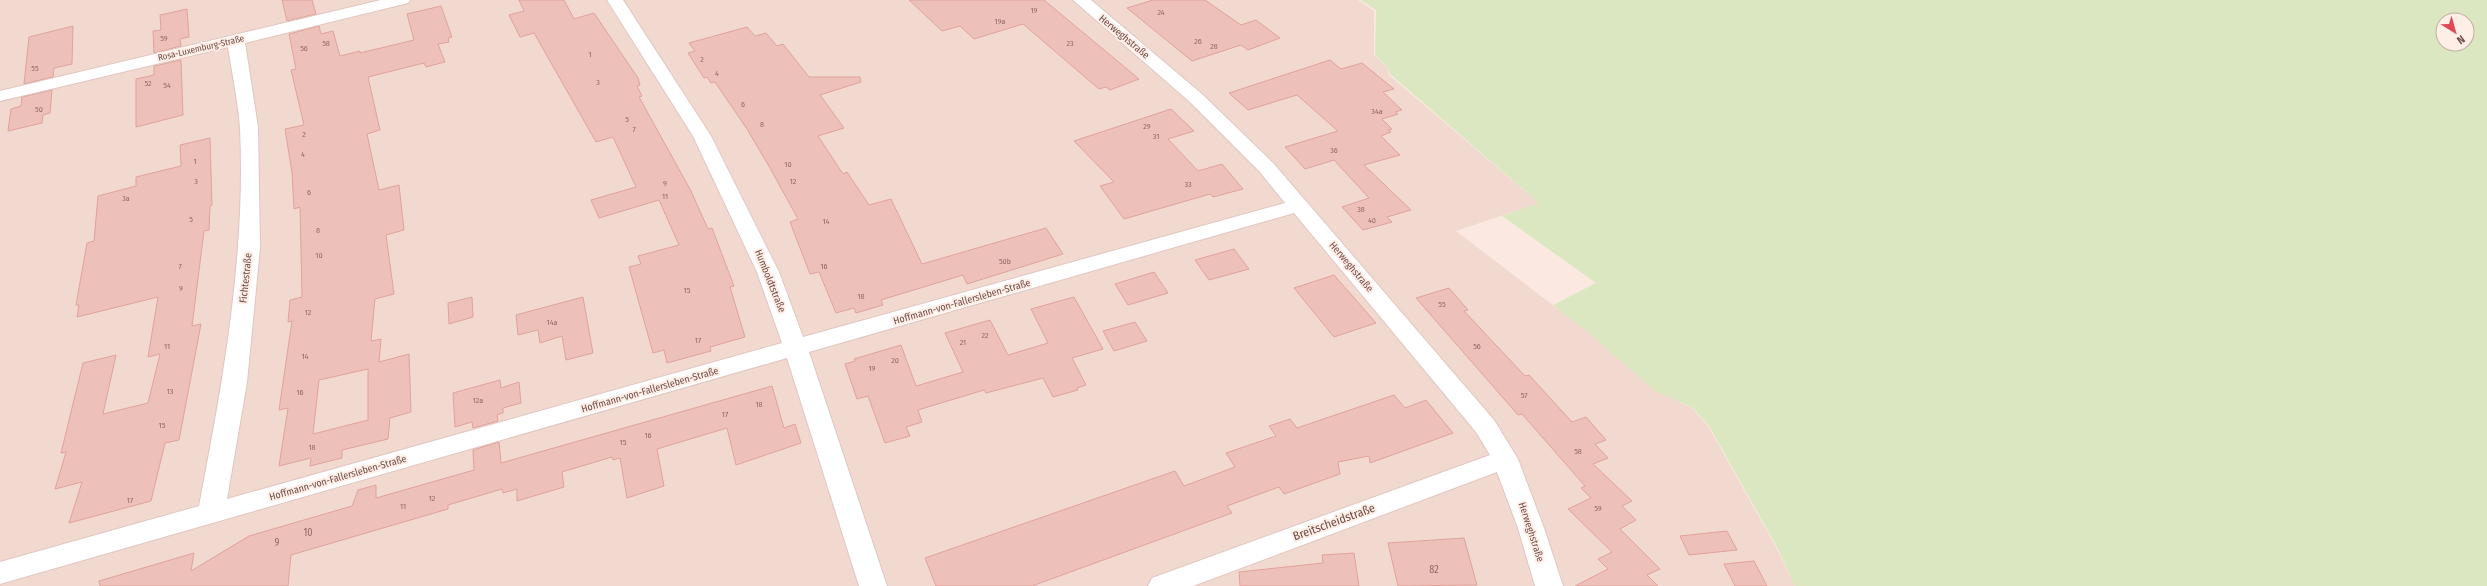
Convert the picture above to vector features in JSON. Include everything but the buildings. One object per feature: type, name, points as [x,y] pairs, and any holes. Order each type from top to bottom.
[{"type":"street","name":"Rosa-Luxemburg-Straße","points":[[0,96],[402,0]]},
{"type":"street","name":"Humboldtstraße","points":[[615,0],[704,140],[768,272],[796,349],[873,586]]},
{"type":"street","name":"Herweghstraße","points":[[1080,0],[1223,123],[1267,168],[1300,205],[1485,426],[1505,459],[1531,528],[1549,586]]},
{"type":"street","name":"Fichtestraße","points":[[211,514],[235,382],[249,248],[249,127],[236,40]]},
{"type":"street","name":"Hoffmann-von-Fallersleben-Straße","points":[[0,573],[796,349],[1300,205]]},
{"type":"street","name":"Breitscheidstraße","points":[[1162,586],[1505,459]]},
{"type":"shaded area","points":[[0,0],[1358,0],[1374,11],[1374,54],[1388,68],[1389,75],[1539,203],[1456,231],[1583,328],[1656,391],[1691,407],[1708,426],[1776,547],[1795,586],[0,586]]},
{"type":"green space","points":[[1360,0],[2487,0],[2487,586],[1795,586],[1777,547],[1709,426],[1692,407],[1655,391],[1583,328],[1553,305],[1596,283],[1502,216],[1539,203],[1390,74],[1388,68],[1375,54],[1376,10]]}]
